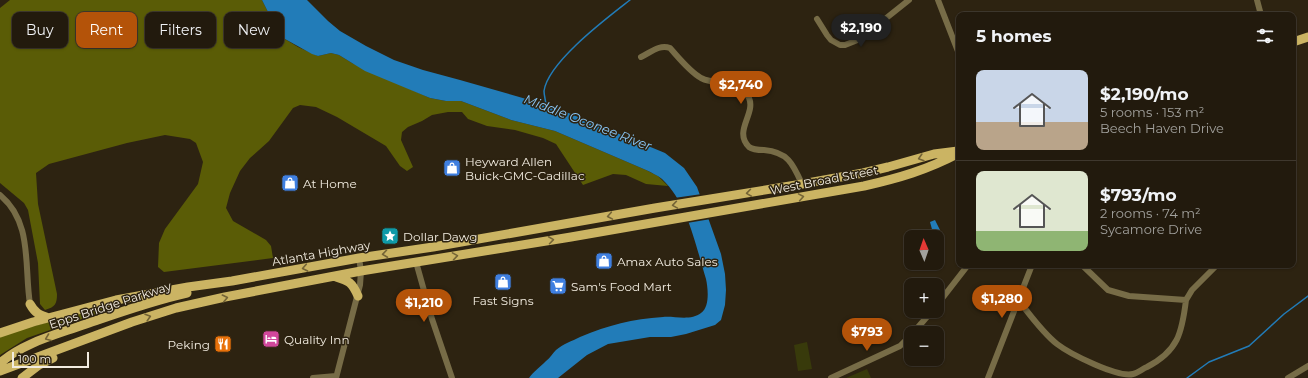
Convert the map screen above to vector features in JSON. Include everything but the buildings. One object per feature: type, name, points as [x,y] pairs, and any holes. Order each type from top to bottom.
[{"type":"main road","points":[[1296,41],[1308,37]]},
{"type":"main road","name":"West Broad Street","points":[[696,201],[802,184],[888,167],[934,154],[956,152]]},
{"type":"main road","name":"West Broad Street","points":[[689,216],[852,188],[900,177],[937,165],[956,154]]},
{"type":"main road","points":[[849,175],[852,188]]},
{"type":"main road","name":"Atlanta Highway","points":[[0,333],[116,300],[696,201]]},
{"type":"main road","name":"Atlanta Highway","points":[[0,371],[67,347],[111,329],[176,308],[332,276],[689,216]]},
{"type":"main road","points":[[332,276],[348,281],[354,287],[358,296]]},
{"type":"main road","name":"Epps Bridge Parkway","points":[[0,363],[28,345],[144,304],[232,281]]},
{"type":"main road","points":[[30,304],[38,315],[50,318]]},
{"type":"main road","points":[[23,326],[30,313],[30,304]]},
{"type":"main road","points":[[22,378],[67,347]]},
{"type":"street","points":[[817,19],[832,40],[836,43],[845,45],[860,39],[909,0]]},
{"type":"street","points":[[938,0],[956,46]]},
{"type":"street","points":[[1258,0],[1260,12]]},
{"type":"street","points":[[641,57],[659,47],[665,46],[670,48],[700,77],[714,82],[730,83],[741,88],[748,96],[750,102],[750,108],[743,130],[747,144],[753,149],[773,151],[786,157],[794,166],[802,184]]},
{"type":"street","points":[[0,196],[11,206],[21,226],[25,243],[26,277],[30,304]]},
{"type":"street","points":[[313,378],[336,377],[358,296],[361,271],[359,258]]},
{"type":"street","points":[[416,262],[432,319],[452,378]]},
{"type":"street","points":[[944,296],[966,268]]},
{"type":"street","points":[[988,378],[1031,268]]},
{"type":"street","points":[[1085,268],[1108,290],[1129,296],[1186,300]]},
{"type":"street","points":[[1019,301],[1047,335],[1059,346],[1084,360],[1109,371],[1132,375],[1160,360],[1174,346],[1182,324],[1186,300],[1192,290],[1214,268]]},
{"type":"street","points":[[919,326],[926,318]]},
{"type":"street","points":[[831,378],[900,346],[904,342]]},
{"type":"street","points":[[1288,378],[1308,366]]},
{"type":"shaded area","points":[[10,0],[262,0],[268,12],[224,12],[224,48],[284,48],[284,38],[298,47],[318,56],[331,53],[339,55],[352,63],[430,98],[446,101],[461,101],[511,120],[555,131],[646,170],[658,176],[668,186],[646,184],[626,175],[613,174],[583,185],[556,144],[543,138],[515,130],[487,126],[468,119],[462,112],[448,112],[432,115],[408,127],[402,132],[401,140],[413,167],[407,171],[400,166],[386,146],[337,117],[316,107],[300,105],[293,108],[269,141],[250,158],[240,171],[230,193],[226,208],[233,221],[266,240],[271,246],[273,258],[164,272],[158,267],[159,243],[165,229],[198,184],[203,162],[196,143],[190,139],[165,135],[127,143],[49,164],[36,173],[38,204],[57,294],[55,305],[45,310],[40,304],[38,263],[28,210],[24,203],[0,183],[0,8]]},
{"type":"shaded area","points":[[102,308],[104,310],[102,312],[27,338],[0,355],[0,337],[23,329]]},
{"type":"shaded area","points":[[807,342],[812,369],[798,371],[794,345]]},
{"type":"shaded area","points":[[867,369],[871,378],[846,378]]},
{"type":"water","name":"Middle Oconee River","points":[[262,0],[307,0],[340,31],[394,60],[423,70],[547,105],[665,153],[684,168],[697,187],[721,254],[725,274],[726,290],[725,305],[721,320],[715,325],[686,334],[671,337],[650,337],[608,344],[587,355],[558,378],[529,378],[556,350],[580,337],[621,323],[663,317],[693,317],[704,310],[708,297],[706,279],[695,240],[685,213],[671,189],[662,179],[646,170],[555,131],[511,120],[461,101],[446,101],[430,98],[365,71],[339,55],[331,53],[318,56],[312,54],[284,38],[284,12],[268,12]]},
{"type":"water","points":[[935,220],[940,230],[932,230],[930,222]]},
{"type":"pier","points":[[702,194],[711,219],[687,223],[674,198]]},
{"type":"waterway","name":"Middle Oconee River","points":[[546,106],[544,91],[548,80],[556,67],[580,41],[630,0]]},
{"type":"waterway","points":[[1187,378],[1209,362],[1249,346],[1284,314],[1308,296]]},
{"type":"place","name":"Heyward Allen Buick-GMC-Cadillac","points":[[452,168]]},
{"type":"place","name":"At Home","points":[[290,183]]},
{"type":"place","name":"Dollar Dawg","points":[[390,236]]},
{"type":"place","name":"Amax Auto Sales","points":[[604,261]]},
{"type":"place","name":"Fast Signs","points":[[503,282]]},
{"type":"place","name":"Sam's Food Mart","points":[[558,286]]},
{"type":"place","name":"Quality Inn","points":[[271,339]]},
{"type":"place","name":"Peking","points":[[223,344]]}]
